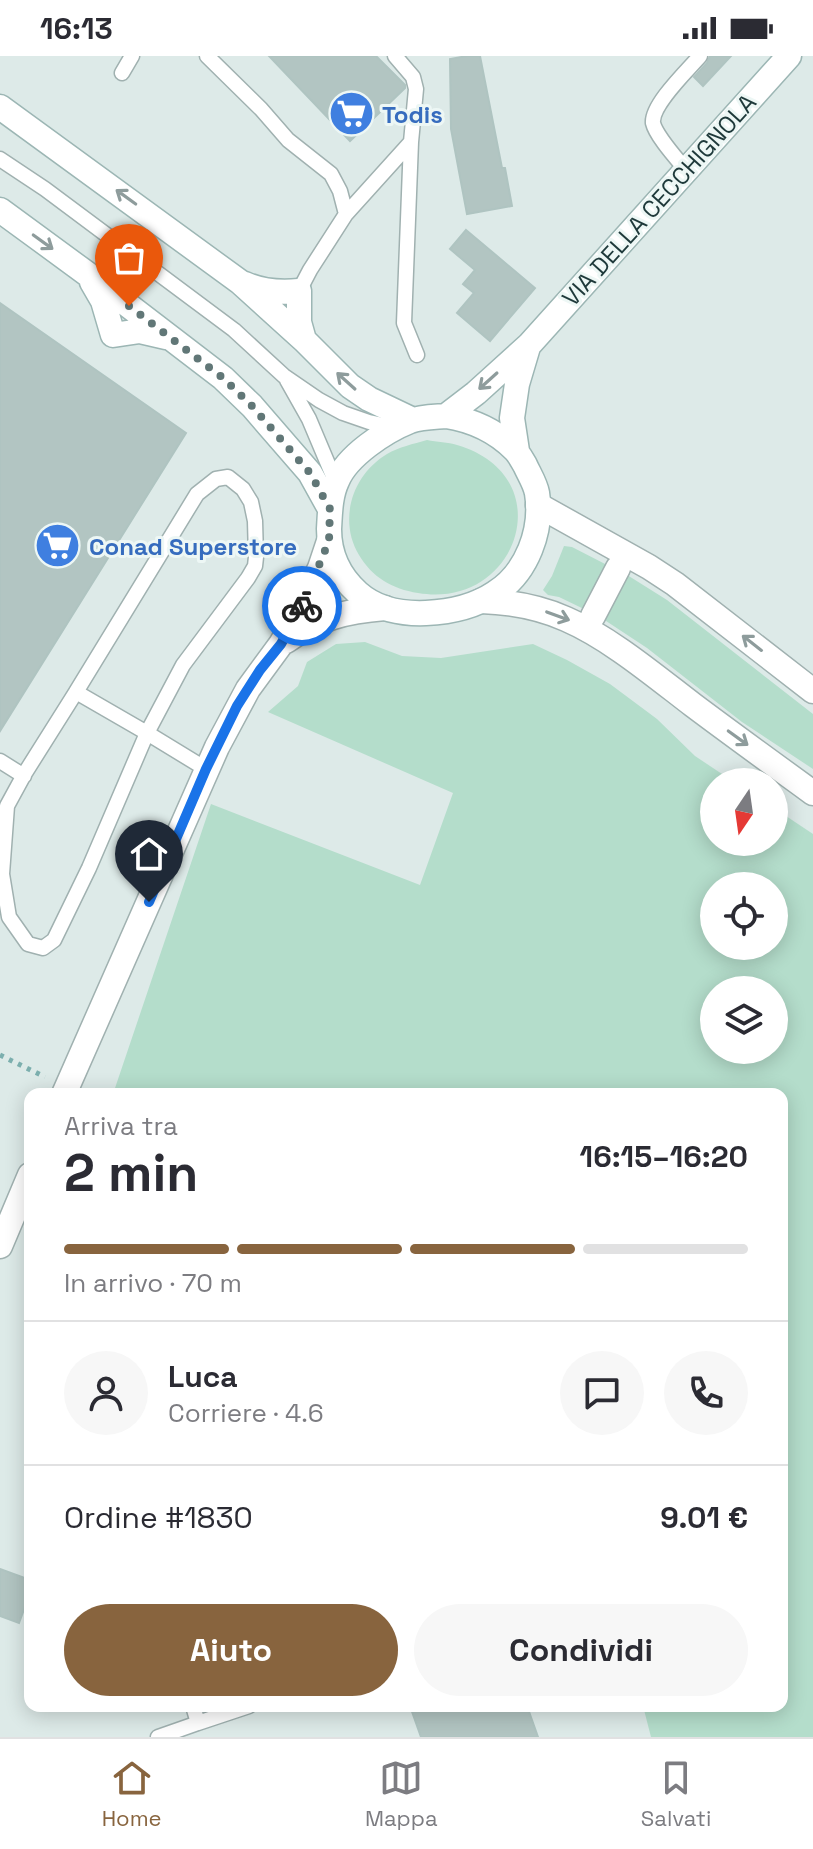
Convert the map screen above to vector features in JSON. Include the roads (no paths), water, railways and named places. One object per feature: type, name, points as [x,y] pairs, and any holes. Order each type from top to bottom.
[{"type":"street","name":"VIA DELLA CECCHIGNOLA","points":[[446,416],[529,345],[789,56]]},
{"type":"street","points":[[0,107],[240,282],[350,386],[405,424]]},
{"type":"street","points":[[2,212],[223,378],[252,406],[310,473],[330,509]]},
{"type":"street","points":[[86,273],[103,301],[113,335],[140,331],[172,338]]},
{"type":"street","points":[[240,282],[260,290],[299,291],[299,322],[304,340]]},
{"type":"street","name":"VIA DELLA CECCHIGNOLA","points":[[517,451],[512,418],[517,384],[529,345]]},
{"type":"street","points":[[446,416],[467,420],[484,427],[517,451],[537,491],[535,538],[514,576],[498,592],[481,601],[466,607],[429,613],[392,611],[358,593],[343,576],[333,557],[329,541],[330,509],[336,483],[356,455],[405,424],[446,416]]},
{"type":"street","points":[[538,505],[675,584],[813,691]]},
{"type":"street","points":[[67,1088],[206,769],[237,706],[281,644],[308,594],[329,541]]},
{"type":"street","points":[[593,616],[618,568]]},
{"type":"street","points":[[481,601],[544,611],[586,628],[813,793]]},
{"type":"street","points":[[281,644],[319,621],[343,613],[385,608]]},
{"type":"street","points":[[0,1246],[24,1189]]},
{"type":"lane","points":[[122,73],[132,56]]},
{"type":"lane","points":[[207,56],[288,140],[331,174],[340,191],[346,214]]},
{"type":"lane","points":[[395,56],[413,77],[416,89],[404,323],[417,355]]},
{"type":"lane","points":[[686,170],[665,146],[653,123],[656,108],[700,56]]},
{"type":"lane","points":[[299,291],[346,214],[411,142]]},
{"type":"lane","points":[[0,159],[234,330],[284,376],[319,400],[369,422],[405,424]]},
{"type":"lane","points":[[284,376],[309,419],[336,483]]},
{"type":"lane","points":[[228,477],[243,489],[251,502],[255,521],[255,566],[183,665],[147,733],[89,868],[54,940],[43,948],[28,944],[9,917],[2,874],[7,806],[197,494],[216,479],[228,477]]},
{"type":"lane","points":[[76,692],[206,769]]},
{"type":"lane","points":[[0,761],[24,776]]},
{"type":"lane","points":[[195,1712],[198,1723]]},
{"type":"lane","points":[[158,1737],[231,1712]]},
{"type":"place","name":"Todis","points":[[351,114]]},
{"type":"place","name":"Conad Superstore","points":[[58,546]]}]
